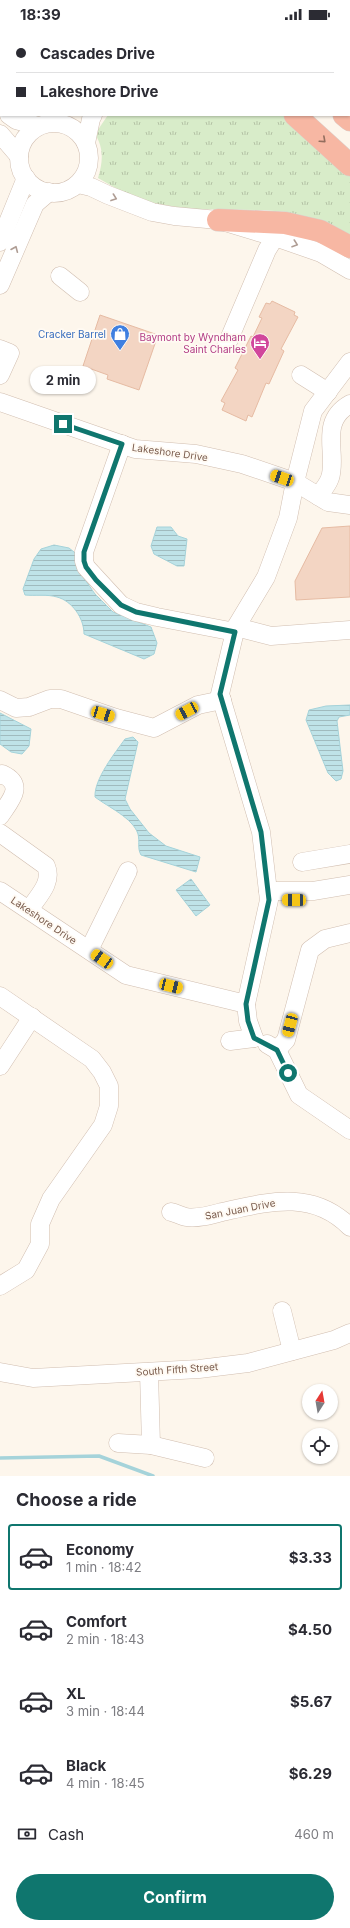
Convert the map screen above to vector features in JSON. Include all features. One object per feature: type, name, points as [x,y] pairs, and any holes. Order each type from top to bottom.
[{"type":"highway","points":[[296,116],[350,165]]},
{"type":"highway","points":[[218,220],[285,223],[320,231],[350,247]]},
{"type":"street","points":[[10,116],[16,120],[38,126]]},
{"type":"street","points":[[86,143],[91,120],[93,116]]},
{"type":"street","points":[[63,119],[86,143],[89,154],[89,165],[85,176],[78,184],[69,190],[49,192],[40,190],[26,178],[21,168],[19,156],[25,139],[38,126],[63,119]]},
{"type":"street","points":[[0,134],[19,156]]},
{"type":"street","points":[[0,242],[26,178]]},
{"type":"street","points":[[78,184],[91,187],[152,212],[174,216],[218,220],[275,237],[321,253],[350,270]]},
{"type":"street","points":[[0,285],[35,204],[49,192]]},
{"type":"street","points":[[227,344],[267,250],[275,237]]},
{"type":"street","points":[[60,276],[80,292]]},
{"type":"street","points":[[0,349],[10,353],[0,375]]},
{"type":"street","points":[[254,1038],[248,1021],[246,1004],[268,895],[261,832],[220,694],[236,629],[266,577],[288,518],[295,482],[313,411],[350,362]]},
{"type":"street","points":[[301,375],[328,392]]},
{"type":"street","name":"Lakeshore Drive","points":[[0,402],[135,449],[196,454],[242,464],[295,482],[328,502],[350,506]]},
{"type":"street","points":[[318,496],[326,488],[331,476],[331,435],[335,419],[344,407],[350,404]]},
{"type":"street","points":[[122,444],[84,552],[86,567],[121,605],[136,612],[157,617],[271,636],[350,630]]},
{"type":"street","points":[[0,700],[16,708],[30,707],[50,699],[61,699],[101,714],[154,728],[198,705],[222,700]]},
{"type":"street","points":[[0,775],[11,778],[15,786],[14,793],[0,816]]},
{"type":"street","points":[[0,833],[46,866],[49,874],[47,882],[29,910]]},
{"type":"street","points":[[302,862],[350,854]]},
{"type":"street","points":[[89,950],[128,871]]},
{"type":"street","points":[[268,895],[350,884]]},
{"type":"street","name":"Lakeshore Drive","points":[[0,891],[126,975],[246,1004]]},
{"type":"street","points":[[268,895],[306,900],[350,898]]},
{"type":"street","points":[[277,1050],[286,1040],[310,950],[325,939],[350,933]]},
{"type":"street","points":[[0,996],[92,1059],[102,1072],[109,1086],[109,1106],[103,1125],[50,1199],[40,1224],[40,1244],[26,1270],[0,1286]]},
{"type":"street","points":[[0,1066],[32,1017]]},
{"type":"street","points":[[230,1041],[254,1038],[277,1050],[299,1096],[350,1130]]},
{"type":"street","name":"San Juan Drive","points":[[171,1212],[187,1217],[203,1216],[272,1201],[290,1200],[317,1206],[343,1220],[350,1227]]},
{"type":"street","points":[[282,1311],[292,1351]]},
{"type":"street","name":"South Fifth Street","points":[[0,1372],[32,1378],[110,1372],[149,1372],[248,1363],[334,1340],[350,1333]]},
{"type":"street","points":[[149,1372],[151,1445]]},
{"type":"street","points":[[118,1443],[151,1445],[205,1458]]},
{"type":"green space","points":[[107,116],[289,116],[350,173],[350,238],[287,212],[263,210],[190,209],[145,202],[126,194],[98,178],[102,155],[98,139],[95,134]]},
{"type":"water","points":[[157,527],[171,527],[178,536],[187,539],[184,566],[177,566],[154,554],[151,546]]},
{"type":"water","points":[[54,545],[69,548],[79,556],[79,571],[95,594],[113,612],[151,627],[157,643],[154,654],[144,659],[84,634],[82,622],[76,611],[68,602],[62,599],[49,596],[25,595],[23,589],[34,559],[41,549]]},
{"type":"water","points":[[350,705],[350,715],[339,717],[337,721],[343,771],[341,779],[336,781],[328,773],[306,720],[309,710],[326,706]]},
{"type":"water","points":[[0,713],[31,729],[29,746],[22,754],[11,752],[0,744]]},
{"type":"water","points":[[133,737],[138,742],[125,799],[130,809],[149,833],[166,846],[200,857],[196,872],[141,855],[139,850],[138,834],[135,828],[120,813],[95,797],[98,782],[106,766],[125,739]]},
{"type":"water","points":[[191,879],[210,905],[196,916],[176,890]]},
{"type":"building","name":"Baymont by Wyndham Saint Charles","points":[[272,301],[295,312],[294,315],[298,317],[281,349],[284,351],[269,384],[266,383],[252,417],[248,415],[246,421],[222,410],[225,403],[221,401],[238,370],[235,368],[262,318],[259,317],[266,303],[270,304]]},
{"type":"building","name":"Cracker Barrel","points":[[100,315],[158,335],[139,390],[107,379],[108,375],[83,366]]},
{"type":"building","points":[[350,526],[350,597],[296,600],[295,581],[322,528]]},
{"type":"waterway","points":[[0,1458],[99,1456],[153,1476]]},
{"type":"place","name":"Cracker Barrel","points":[[120,351]]},
{"type":"place","name":"Baymont by Wyndham Saint Charles","points":[[260,360]]},
{"type":"route","points":[[63,424],[122,444],[84,552],[86,567],[96,580],[121,605],[136,612],[235,632],[220,694],[261,832],[269,900],[246,1004],[248,1021],[254,1038],[277,1050],[288,1073]]}]
